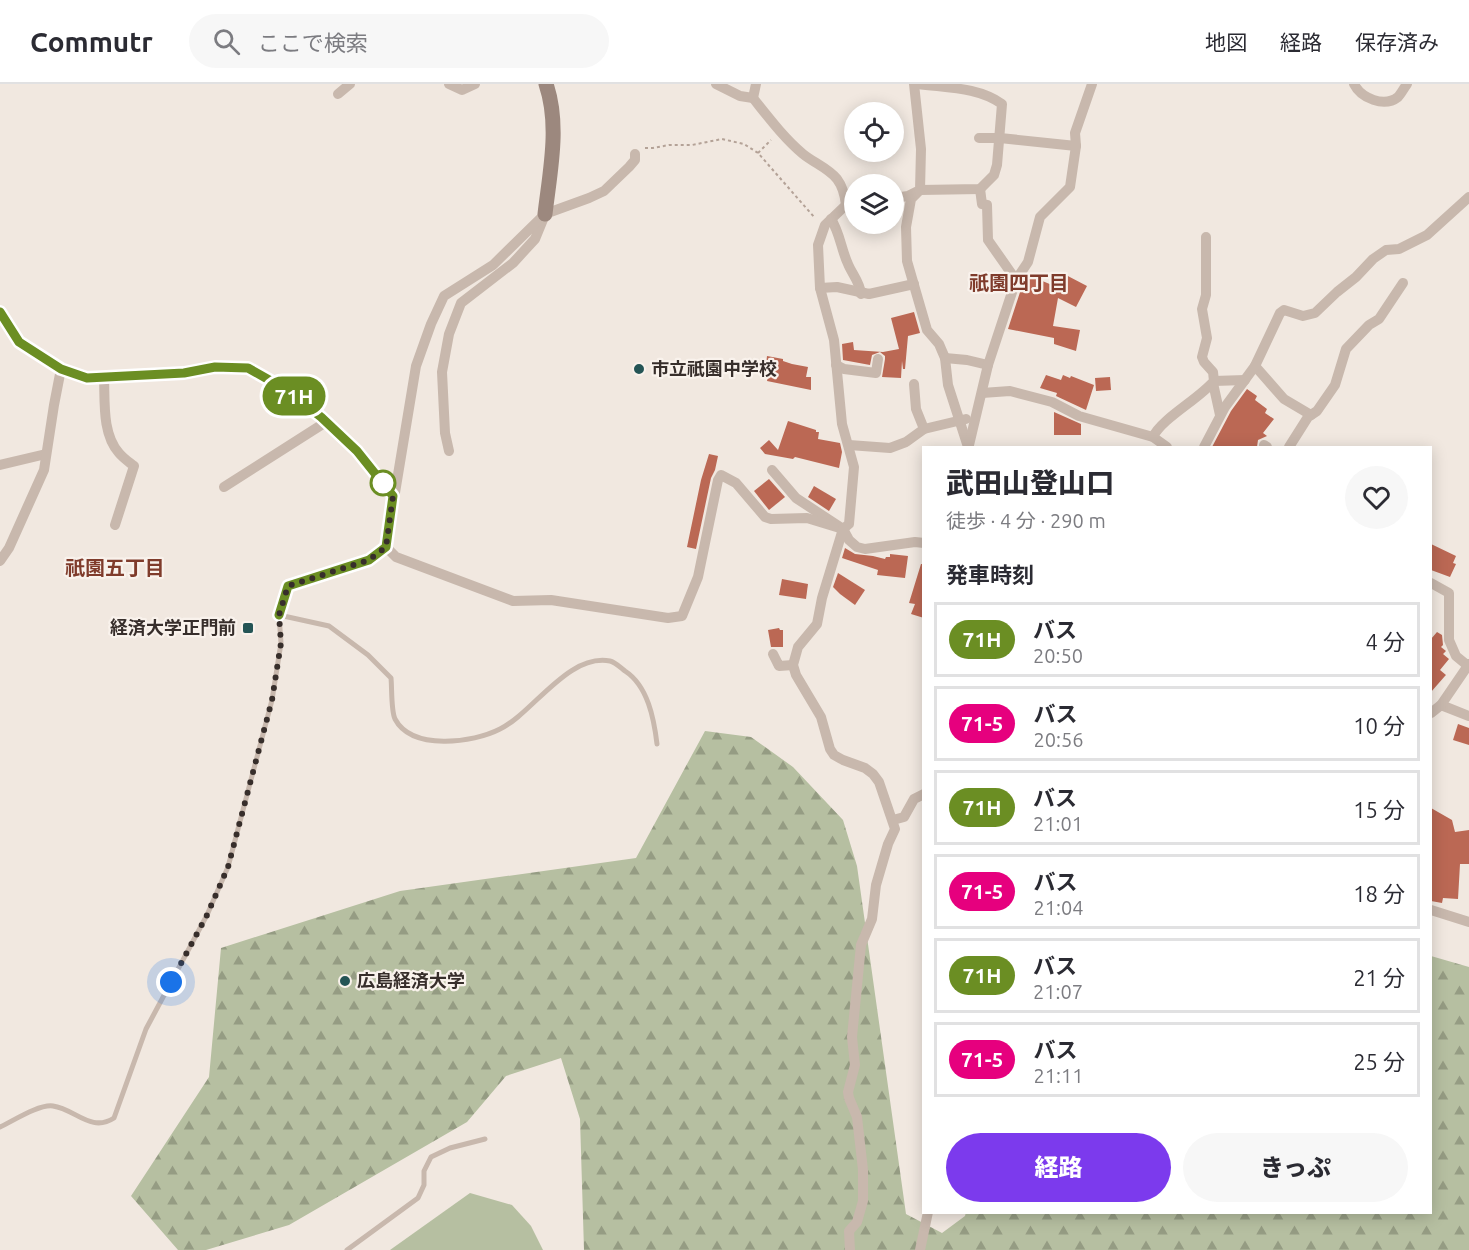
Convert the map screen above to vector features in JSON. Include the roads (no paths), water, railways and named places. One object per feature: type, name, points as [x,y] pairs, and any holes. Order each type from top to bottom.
[{"type":"street","points":[[338,94],[350,84]]},
{"type":"street","points":[[449,84],[462,90],[475,84]]},
{"type":"street","points":[[449,451],[445,433],[442,372],[449,334],[461,303],[513,263],[535,239],[545,213],[552,146],[552,103],[546,84]]},
{"type":"street","points":[[716,84],[740,96],[753,98],[780,132],[804,155],[838,181],[844,194]]},
{"type":"street","points":[[753,98],[756,84]]},
{"type":"street","points":[[904,197],[920,190],[980,189],[997,170],[1002,104],[989,95],[973,90],[916,84],[921,149],[920,190],[911,199],[906,227],[906,249],[927,330],[939,344],[945,358],[948,385],[968,446]]},
{"type":"street","points":[[968,446],[988,365],[1016,280],[1028,262],[1040,217],[1070,187],[1076,146],[1075,133],[1092,84]]},
{"type":"street","points":[[1354,84],[1366,98],[1386,101],[1398,97],[1407,84]]},
{"type":"street","points":[[979,138],[1076,146]]},
{"type":"street","points":[[288,586],[369,560],[386,547],[416,366],[444,296],[493,265],[545,213],[589,198],[604,190],[635,160],[634,154]]},
{"type":"street","points":[[980,189],[982,204],[987,205],[988,240],[1016,280]]},
{"type":"street","points":[[1204,446],[1220,415],[1255,366],[1280,313],[1284,310],[1303,316],[1315,313],[1356,278],[1373,259],[1386,250],[1399,249],[1427,235],[1469,197]]},
{"type":"street","points":[[844,209],[828,222],[818,245],[820,288],[834,340],[842,424],[854,467],[851,512],[849,524],[843,530],[822,598],[817,624],[798,646],[793,665],[796,675],[821,717],[830,749],[834,755],[865,768],[873,774],[879,782],[895,829],[888,844],[876,885],[872,919],[861,945],[852,1037],[855,1065],[848,1092],[857,1117],[863,1170],[863,1201],[857,1222],[849,1231],[850,1250]]},
{"type":"street","points":[[828,222],[837,228],[848,263],[861,288],[861,294]]},
{"type":"street","points":[[1206,237],[1206,295],[1202,309],[1207,338],[1202,357],[1213,372],[1220,415]]},
{"type":"street","points":[[1290,446],[1335,385],[1346,349],[1369,325],[1379,319],[1403,283]]},
{"type":"street","points":[[820,288],[837,287],[861,294],[914,284]]},
{"type":"street","points":[[0,312],[19,342],[61,369],[87,378],[184,373],[215,367],[248,368],[285,389],[326,422],[357,451],[393,496]]},
{"type":"street","points":[[0,329],[12,331]]},
{"type":"street","points":[[836,365],[844,369],[876,373],[878,358]]},
{"type":"street","points":[[945,358],[988,365]]},
{"type":"street","points":[[1255,366],[1284,399],[1311,415]]},
{"type":"street","points":[[0,561],[9,548],[39,479],[46,454],[61,369]]},
{"type":"street","points":[[104,377],[105,418],[110,436],[118,453],[134,466],[115,525]]},
{"type":"street","points":[[1145,446],[1166,422],[1214,382],[1245,380]]},
{"type":"street","points":[[914,384],[916,409],[924,429]]},
{"type":"street","points":[[982,393],[1010,391],[1021,393],[1052,402],[1079,416],[1151,437],[1165,446]]},
{"type":"street","points":[[849,446],[890,448],[906,442],[924,429],[975,417]]},
{"type":"street","points":[[224,487],[326,422]]},
{"type":"street","points":[[0,465],[46,454]]},
{"type":"street","points":[[772,470],[796,498],[843,530],[849,540],[857,546],[865,549],[922,543]]},
{"type":"street","points":[[386,547],[396,557],[513,601],[551,600],[668,618],[682,616],[698,577],[718,480],[721,475],[736,483],[765,517],[771,519],[807,518],[843,530]]},
{"type":"street","points":[[1432,584],[1449,594],[1449,640],[1456,656],[1467,670],[1441,705],[1432,712]]},
{"type":"street","points":[[773,654],[779,666],[793,665]]},
{"type":"street","points":[[1441,705],[1469,716]]},
{"type":"street","points":[[893,820],[904,817],[914,799],[922,795]]},
{"type":"street","points":[[1432,910],[1469,922]]},
{"type":"street","points":[[920,1250],[928,1214]]},
{"type":"lane","points":[[0,1127],[37,1109],[52,1106],[92,1122],[105,1123],[114,1118],[146,1029],[207,915],[228,867],[272,700],[281,643],[279,615],[288,586]]},
{"type":"lane","points":[[279,615],[330,626],[368,655],[391,678],[394,718],[409,734],[439,743],[476,737],[500,729],[557,682],[586,663],[611,661],[630,674],[643,691],[655,721],[657,744]]},
{"type":"lane","points":[[347,1250],[418,1198],[424,1185],[424,1171],[431,1157],[450,1148],[485,1139]]},
{"type":"place","name":"市立祇園中学校","points":[[639,369]]},
{"type":"place","name":"経済大学正門前","points":[[248,628]]},
{"type":"place","name":"広島経済大学","points":[[345,981]]},
{"type":"district","name":"祇園四丁目","points":[[1019,283]]},
{"type":"district","name":"祇園五丁目","points":[[115,568]]}]
